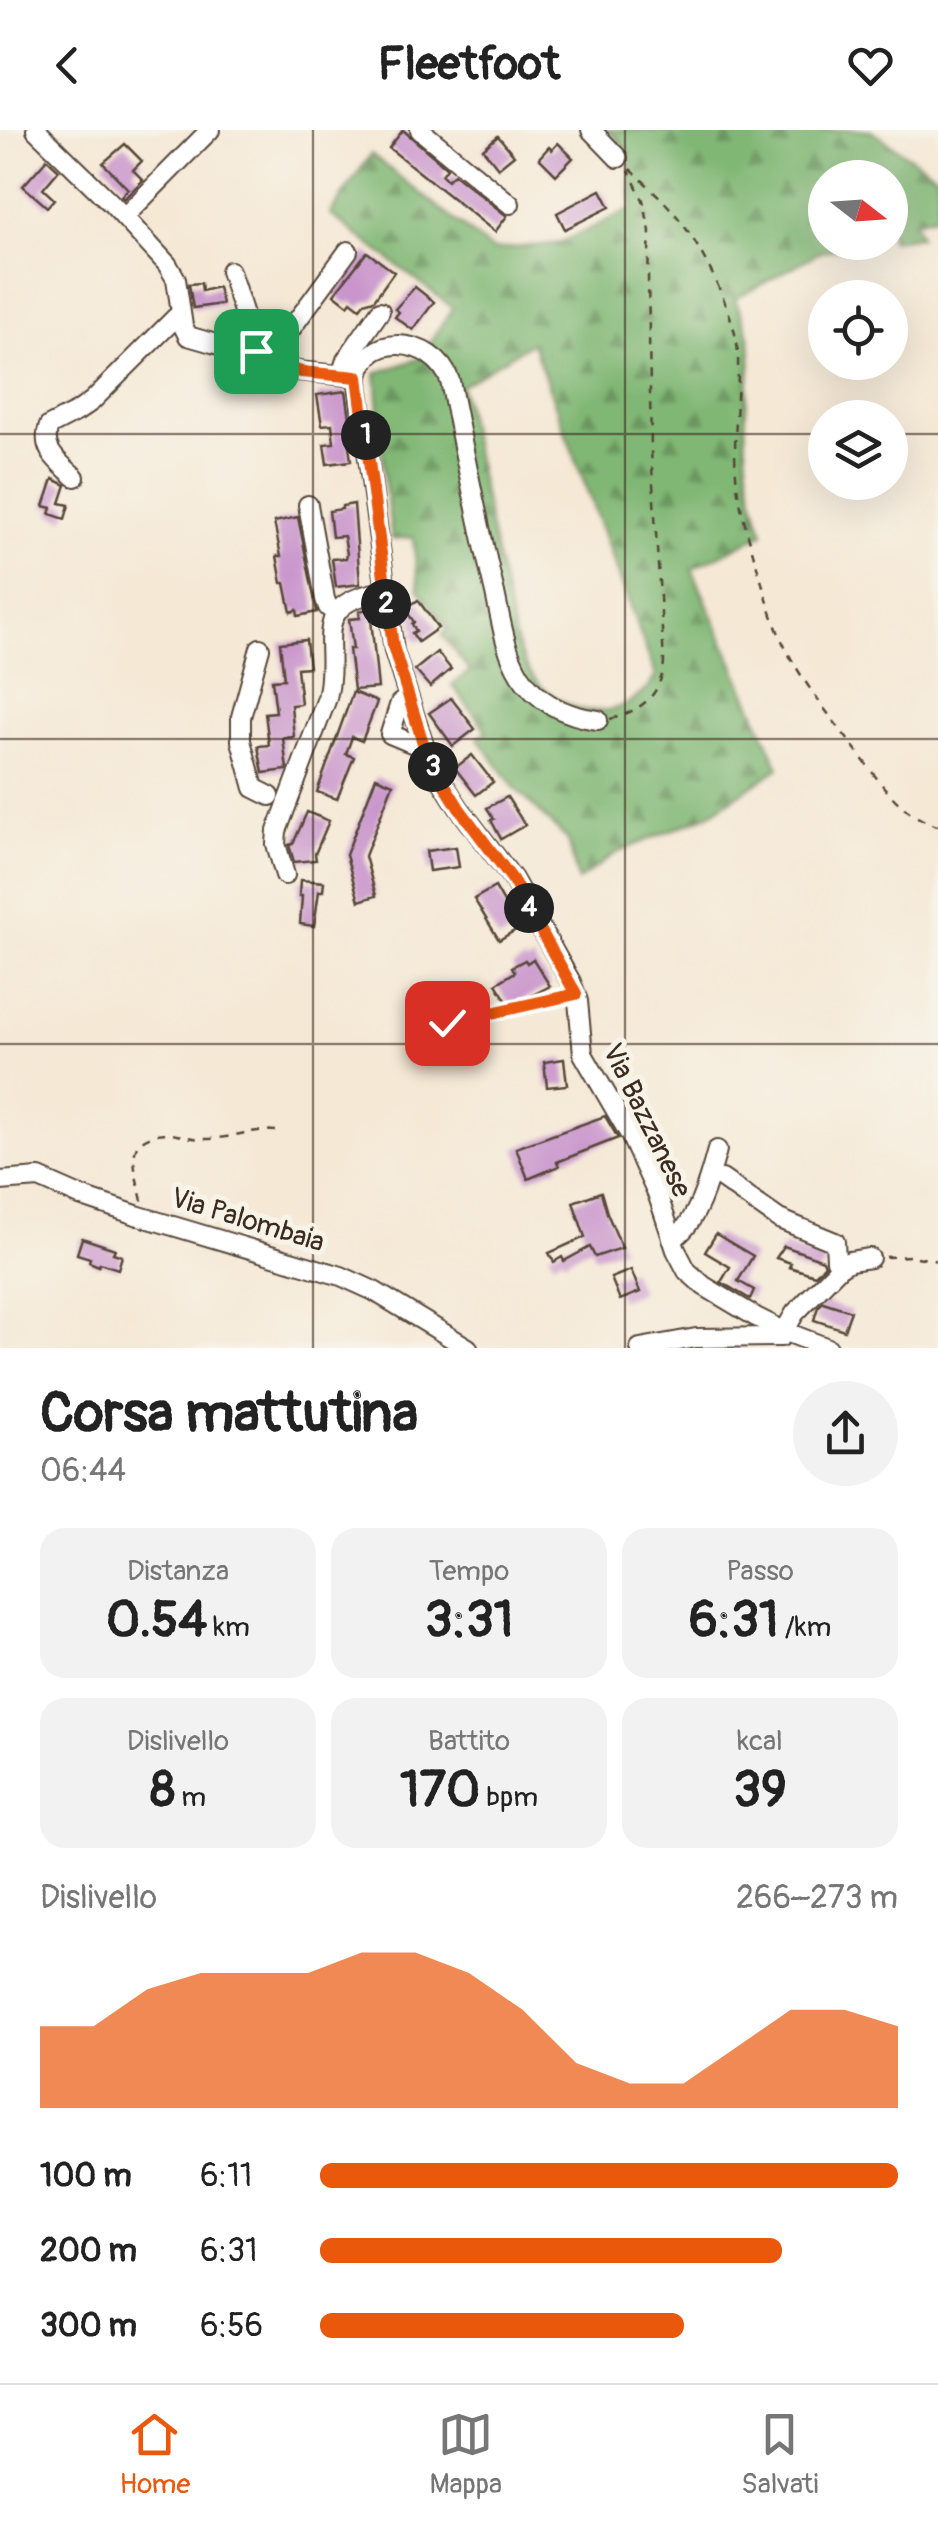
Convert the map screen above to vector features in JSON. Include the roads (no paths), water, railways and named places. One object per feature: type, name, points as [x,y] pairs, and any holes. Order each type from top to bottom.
[{"type":"street","points":[[36,130],[159,253],[174,274],[184,331],[191,338],[301,372],[350,376],[370,355],[395,345],[422,350],[443,366],[450,381],[486,556],[514,663],[524,682],[549,704],[598,720]]},
{"type":"street","points":[[124,217],[210,130]]},
{"type":"street","points":[[420,130],[510,204]]},
{"type":"street","points":[[591,130],[618,158]]},
{"type":"street","points":[[262,358],[277,348],[348,251]]},
{"type":"street","points":[[230,272],[255,348],[262,358]]},
{"type":"street","points":[[350,376],[346,360],[380,310]]},
{"type":"street","points":[[75,477],[48,448],[45,438],[49,426],[87,405],[181,316]]},
{"type":"street","name":"Via Bazzanese","points":[[350,376],[395,656],[434,769],[512,879],[576,994],[583,1054],[630,1135],[686,1269],[699,1282],[747,1312],[828,1348]]},
{"type":"street","points":[[308,505],[325,599],[336,614]]},
{"type":"street","points":[[285,875],[276,844],[277,831],[328,698],[332,676],[330,631],[344,604],[384,591]]},
{"type":"street","points":[[260,648],[242,709],[241,738],[254,788],[270,796]]},
{"type":"street","points":[[408,699],[400,703],[390,734],[413,744],[422,743]]},
{"type":"street","points":[[270,796],[293,789]]},
{"type":"street","points":[[270,796],[272,814],[282,817]]},
{"type":"street","points":[[672,1239],[683,1232],[705,1191],[718,1150]]},
{"type":"street","name":"Via Palombaia","points":[[0,1182],[39,1178],[144,1217],[341,1276],[374,1291],[468,1348]]},
{"type":"street","points":[[722,1179],[779,1218],[834,1241],[840,1267]]},
{"type":"street","points":[[640,1348],[696,1338],[784,1336],[796,1313],[840,1267],[870,1258]]}]
